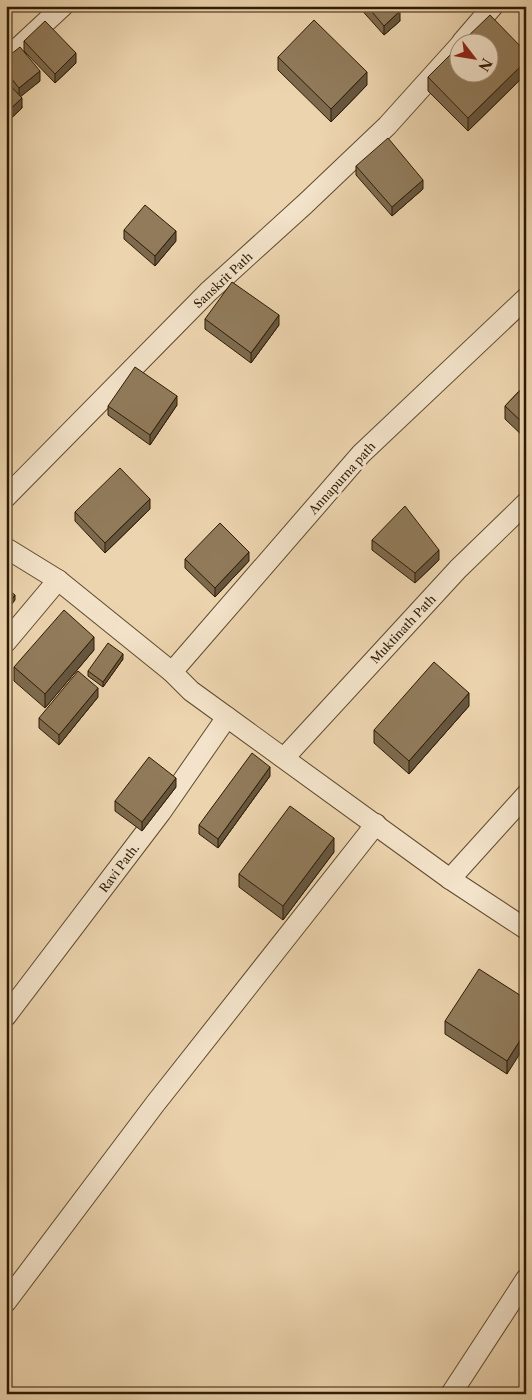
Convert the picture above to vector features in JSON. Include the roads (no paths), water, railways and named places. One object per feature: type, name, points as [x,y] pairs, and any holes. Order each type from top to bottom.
[{"type":"street","points":[[6,59],[63,6]]},
{"type":"street","name":"Sanskrit Path","points":[[471,32],[493,6]]},
{"type":"street","name":"Sanskrit Path","points":[[6,497],[208,292],[387,126],[450,56]]},
{"type":"street","name":"Annapurna path","points":[[172,672],[361,454],[526,298]]},
{"type":"street","name":"Muktinath Path","points":[[284,758],[458,569],[526,503]]},
{"type":"street","points":[[6,548],[58,580],[172,672],[191,691],[450,879],[526,928]]},
{"type":"street","points":[[6,642],[58,580]]},
{"type":"street","name":"Ravi Path.","points":[[6,1016],[161,812],[227,717]]},
{"type":"street","points":[[450,879],[526,795]]},
{"type":"street","points":[[6,1302],[155,1104],[376,824]]},
{"type":"street","points":[[451,1394],[526,1279]]}]
